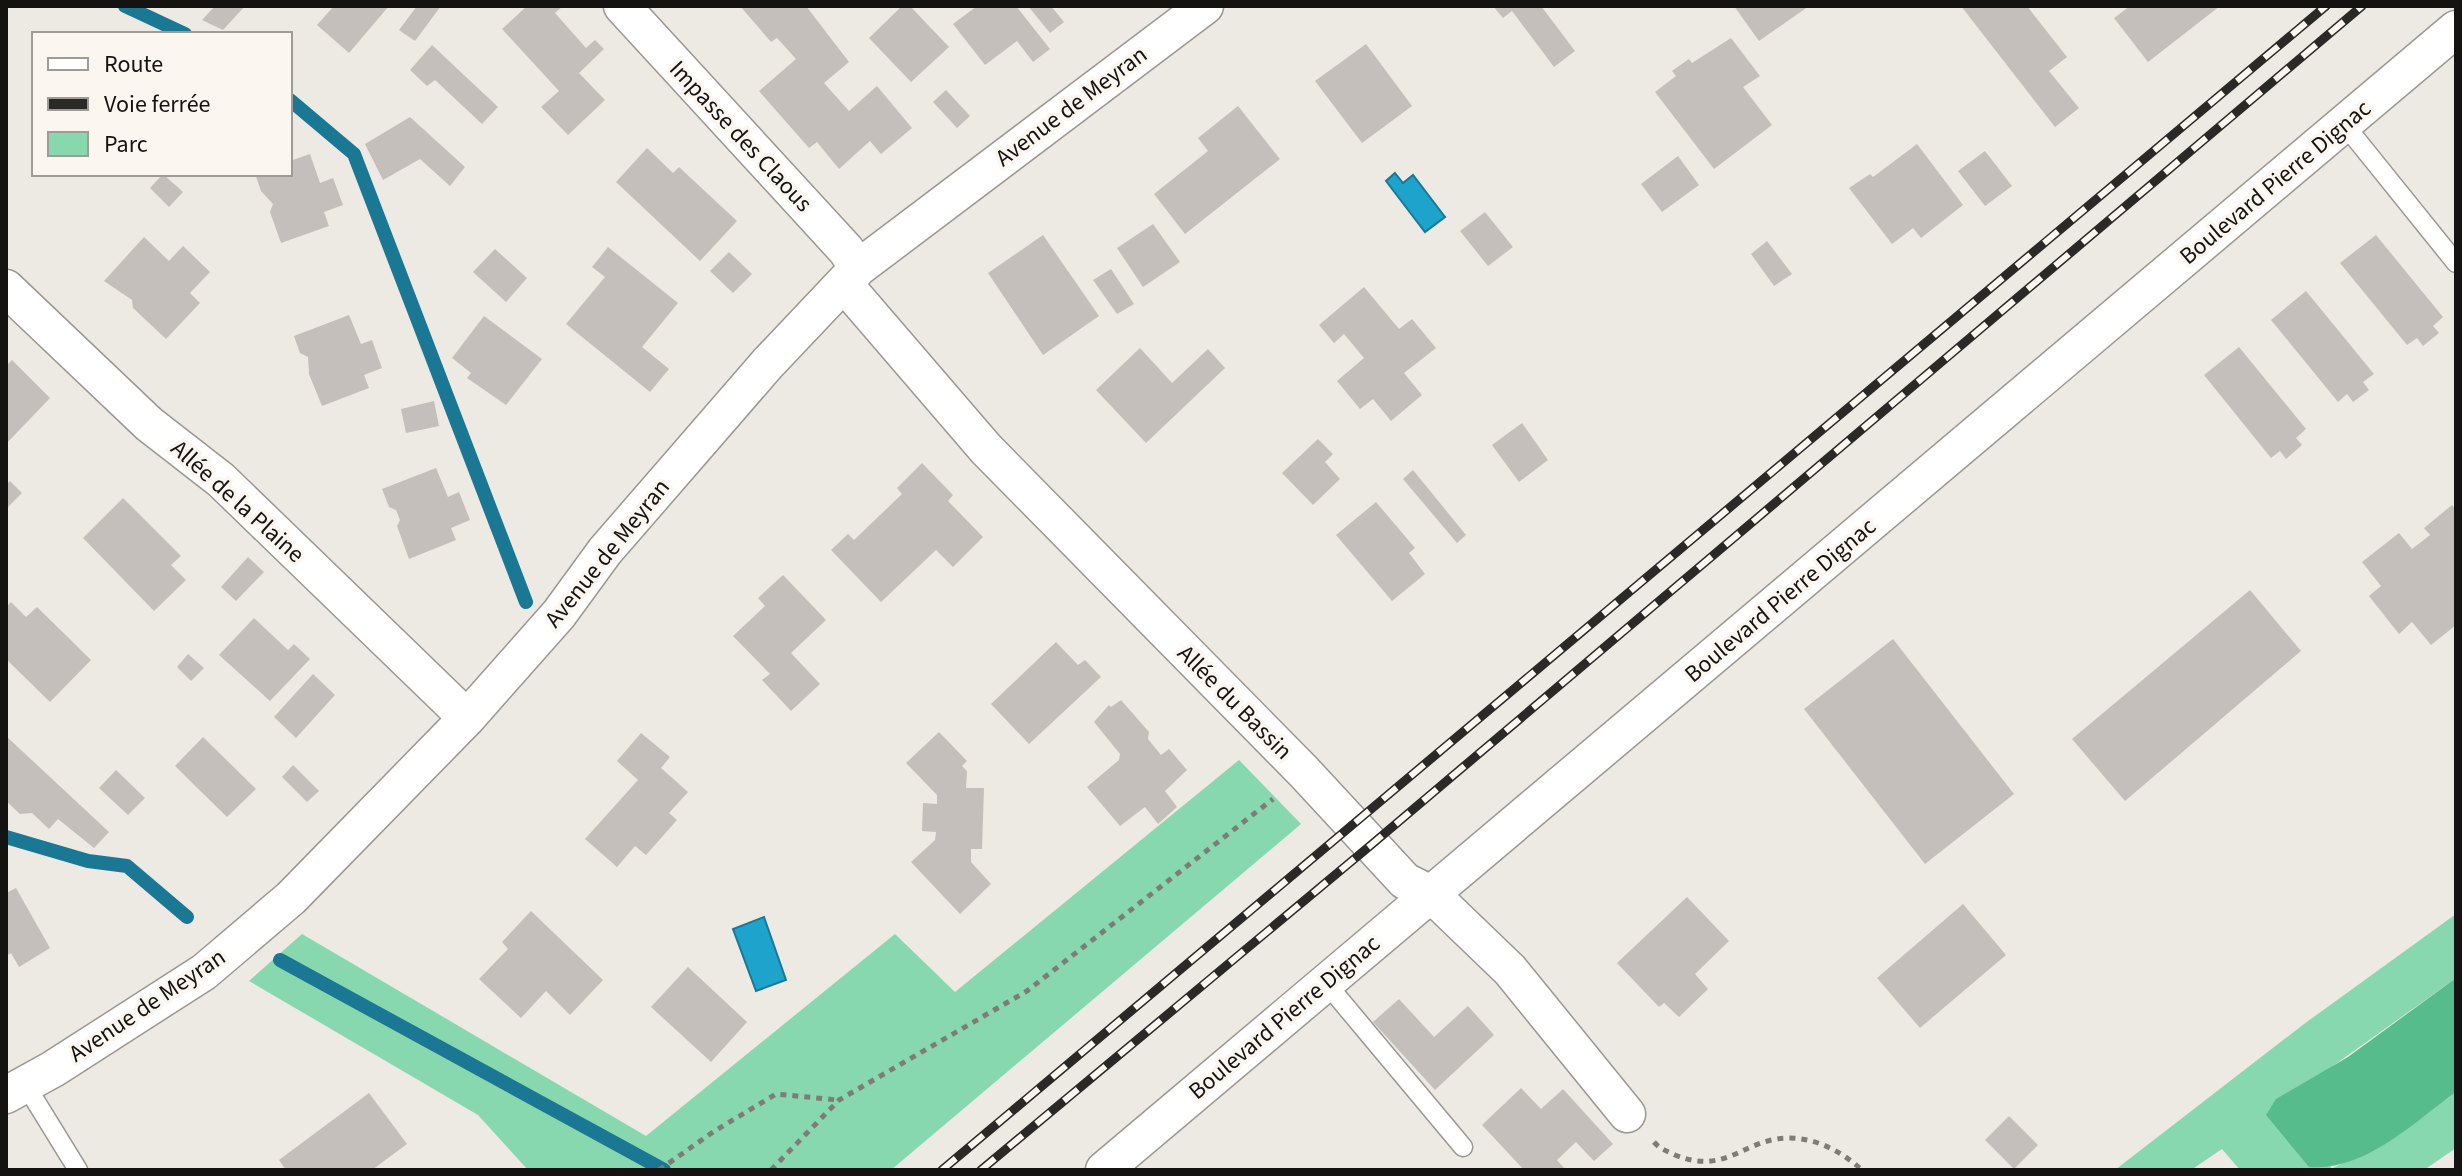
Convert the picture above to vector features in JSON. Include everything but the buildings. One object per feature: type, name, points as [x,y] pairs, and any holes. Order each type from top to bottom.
[{"type":"street","name":"Impasse des Claous","points":[[622,6],[846,250],[851,276]]},
{"type":"street","name":"Avenue de Meyran","points":[[16,1089],[204,972],[291,898],[467,718],[559,614],[605,551],[758,375],[851,276],[1205,6]]},
{"type":"street","name":"Boulevard Pierre Dignac","points":[[1104,1170],[2456,29]]},
{"type":"street","name":"Allée du Bassin","points":[[851,276],[986,449],[1304,772],[1405,881],[1431,894],[1510,970],[1627,1114]]},
{"type":"street","name":"Allée de la Plaine","points":[[6,288],[149,424],[221,480],[467,718]]},
{"type":"lane","points":[[2344,124],[2456,263]]},
{"type":"lane","points":[[1326,983],[1463,1147]]},
{"type":"lane","points":[[16,1089],[78,1170]]},
{"type":"path","points":[[771,1170],[839,1100],[1027,991],[1304,772]]},
{"type":"path","points":[[659,1170],[713,1132],[776,1094],[839,1100]]},
{"type":"path","points":[[1627,1114],[1658,1147],[1696,1164],[1734,1157],[1767,1142],[1788,1138],[1835,1150],[1862,1170]]},
{"type":"green space","points":[[1239,760],[1301,824],[891,1170],[528,1170],[478,1115],[249,981],[302,934],[646,1136],[895,934],[955,992]]},
{"type":"green space","points":[[2456,914],[2456,978],[2316,1078],[2331,1169],[2387,1142],[2456,1092],[2456,1148],[2424,1170],[2240,1170],[2222,1149],[2191,1170],[2115,1170],[2304,1024]]},
{"type":"green space","points":[[2456,978],[2456,1092],[2406,1130],[2369,1153],[2349,1162],[2309,1167],[2266,1115],[2276,1099],[2348,1057]]},
{"type":"water","points":[[1395,173],[1403,183],[1413,175],[1445,217],[1425,232],[1386,181]]},
{"type":"water","points":[[764,917],[786,980],[756,991],[733,929]]},
{"type":"waterway","points":[[125,6],[181,32]]},
{"type":"waterway","points":[[292,102],[354,154],[526,602]]},
{"type":"waterway","points":[[6,837],[88,861],[127,866],[187,917]]},
{"type":"waterway","points":[[280,960],[664,1170]]},
{"type":"railway","points":[[942,1170],[2326,6]]},
{"type":"railway","points":[[981,1170],[1371,845],[2362,6]]}]
